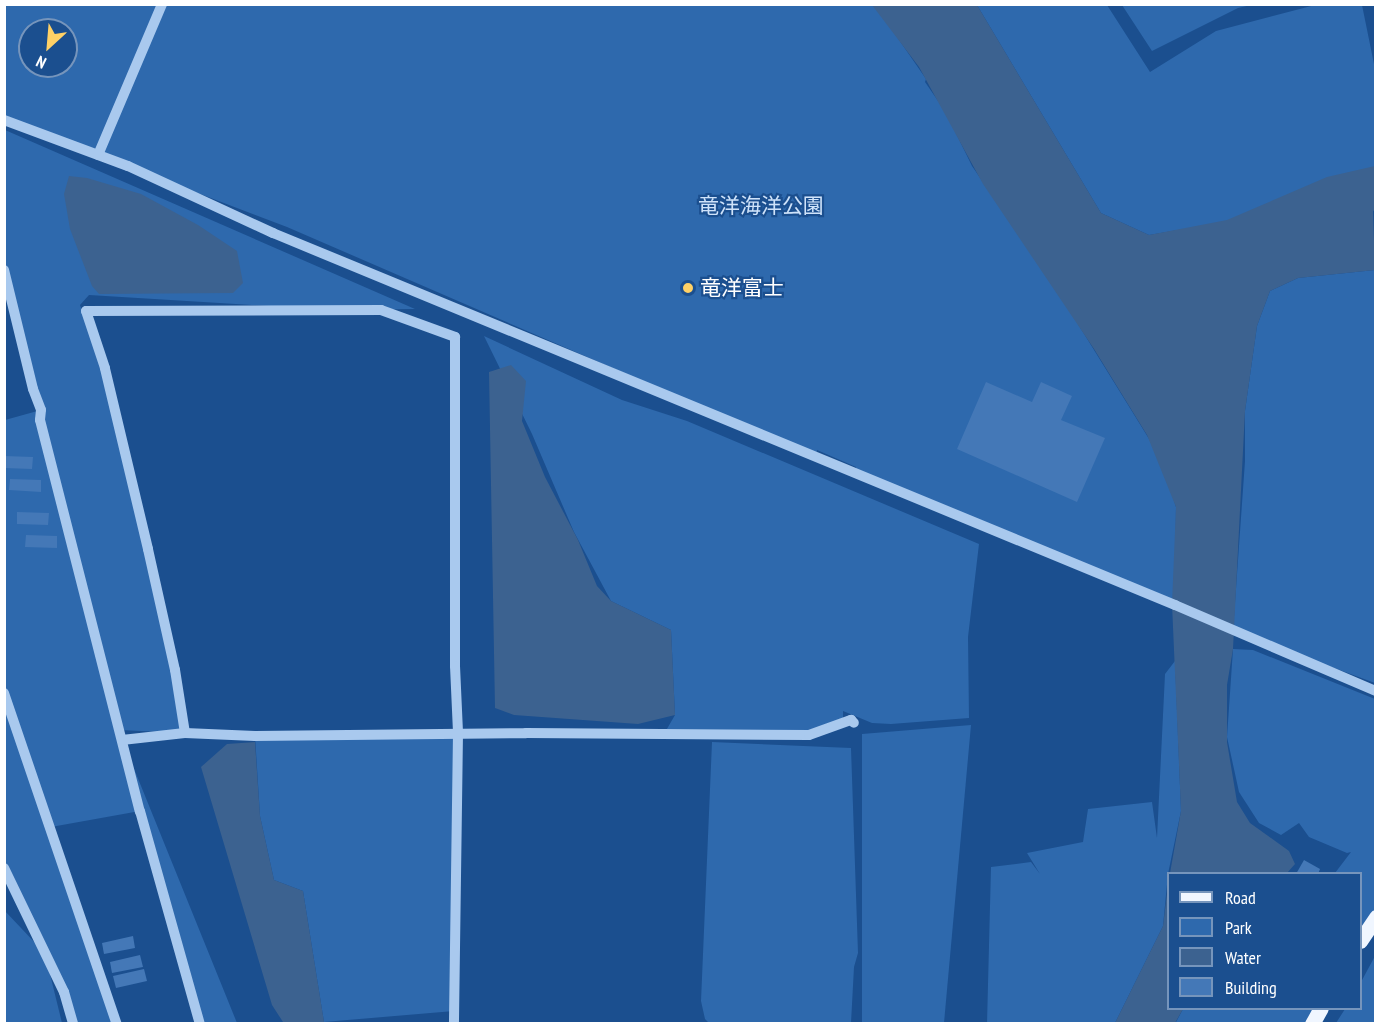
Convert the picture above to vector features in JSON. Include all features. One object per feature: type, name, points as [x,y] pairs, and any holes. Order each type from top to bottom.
[{"type":"main road","points":[[1362,937],[1376,917]]},
{"type":"main road","points":[[1312,1023],[1320,1010]]},
{"type":"street","points":[[98,155],[162,4]]},
{"type":"street","points":[[4,120],[98,155],[284,237],[1172,603],[1376,691]]},
{"type":"street","points":[[4,270],[122,740],[200,1023]]},
{"type":"street","points":[[184,733],[175,670],[148,549],[105,368],[86,311],[381,310],[456,337],[455,666],[458,733],[454,1023]]},
{"type":"street","points":[[4,693],[117,1023]]},
{"type":"street","points":[[122,740],[184,733],[255,736],[458,733],[809,735],[851,720],[854,723]]},
{"type":"street","points":[[4,868],[64,993],[73,1023]]},
{"type":"green space","name":"竜洋海洋公園","points":[[5,5],[875,5],[926,79],[925,82],[945,111],[972,166],[1060,295],[1159,455],[1176,507],[1175,605],[856,473],[856,467],[817,450],[816,456],[287,227],[98,155],[5,124]]},
{"type":"green space","points":[[977,5],[1107,5],[1150,72],[1216,31],[1315,5],[1362,5],[1375,69],[1375,169],[1242,229],[1184,229],[1149,235],[1101,213]]},
{"type":"green space","points":[[1122,5],[1251,5],[1238,8],[1152,51]]},
{"type":"green space","points":[[5,130],[415,309],[336,310],[89,295],[80,305],[115,410],[185,733],[120,730],[237,1023],[200,1023],[140,811],[51,827],[117,1023],[74,1023],[49,970],[62,1023],[5,1023],[4,910],[39,947],[4,868],[5,420],[41,410],[5,270]]},
{"type":"green space","points":[[1375,270],[1375,683],[1233,631],[1245,461],[1245,411],[1257,326],[1270,291],[1298,278]]},
{"type":"green space","points":[[484,336],[622,400],[687,421],[979,544],[968,637],[969,718],[891,724],[872,723],[843,711],[843,723],[817,733],[664,734],[675,715],[671,630],[611,601],[574,532],[532,434]]},
{"type":"green space","points":[[1233,649],[1253,650],[1375,699],[1375,920],[1362,942],[1362,872],[1336,872],[1351,852],[1347,853],[1309,837],[1299,823],[1281,835],[1259,823],[1239,792],[1227,737]]},
{"type":"green space","points":[[1175,661],[1181,811],[1167,872],[1163,926],[1115,1023],[987,1024],[991,867],[1031,862],[1040,874],[1027,853],[1083,842],[1088,809],[1152,802],[1157,838],[1165,674]]},
{"type":"green space","points":[[971,725],[944,1023],[862,1023],[862,734]]},
{"type":"green space","points":[[458,733],[454,1011],[324,1022],[303,891],[274,880],[260,816],[255,736]]},
{"type":"green space","points":[[712,742],[851,748],[858,953],[854,967],[851,1023],[710,1024],[705,1019],[701,1001]]},
{"type":"green space","points":[[1375,956],[1375,1023],[1336,1023],[1344,1010],[1362,1010],[1362,980]]},
{"type":"green space","points":[[1182,1010],[1320,1010],[1312,1023],[1175,1024]]},
{"type":"water","points":[[872,5],[977,5],[1101,213],[1149,235],[1227,220],[1327,177],[1375,166],[1375,210],[1373,211],[1375,270],[1298,278],[1270,291],[1257,326],[1245,411],[1233,649],[1227,685],[1227,742],[1237,802],[1250,823],[1289,851],[1295,864],[1288,872],[1170,872],[1181,811],[1172,604],[1176,507],[1147,435],[1094,349],[983,184],[919,67]]},
{"type":"water","points":[[69,176],[87,178],[141,194],[198,225],[237,251],[243,283],[233,293],[99,294],[92,286],[70,229],[64,194]]},
{"type":"water","points":[[511,365],[526,381],[522,421],[545,477],[578,540],[597,586],[611,601],[671,630],[675,715],[638,724],[514,715],[495,708],[489,372]]},
{"type":"water","points":[[255,742],[260,816],[274,880],[303,891],[324,1022],[283,1022],[272,1005],[201,767],[227,744]]},
{"type":"water","points":[[1167,893],[1167,1010],[1182,1010],[1175,1023],[1115,1023],[1163,926]]},
{"type":"building","points":[[986,382],[1032,402],[1041,382],[1072,396],[1061,420],[1105,438],[1077,502],[957,449]]},
{"type":"building","points":[[4,456],[33,457],[32,469],[4,468]]},
{"type":"building","points":[[10,479],[41,480],[41,492],[9,490]]},
{"type":"building","points":[[17,512],[49,513],[48,525],[17,524]]},
{"type":"building","points":[[26,535],[57,536],[57,548],[25,547]]},
{"type":"building","points":[[1304,860],[1320,869],[1319,872],[1297,872]]},
{"type":"building","points":[[133,936],[135,948],[104,954],[102,943]]},
{"type":"building","points":[[140,955],[143,967],[112,973],[110,962]]},
{"type":"building","points":[[144,969],[147,981],[116,988],[113,976]]},
{"type":"place","name":"竜洋富士","points":[[688,288]]}]
